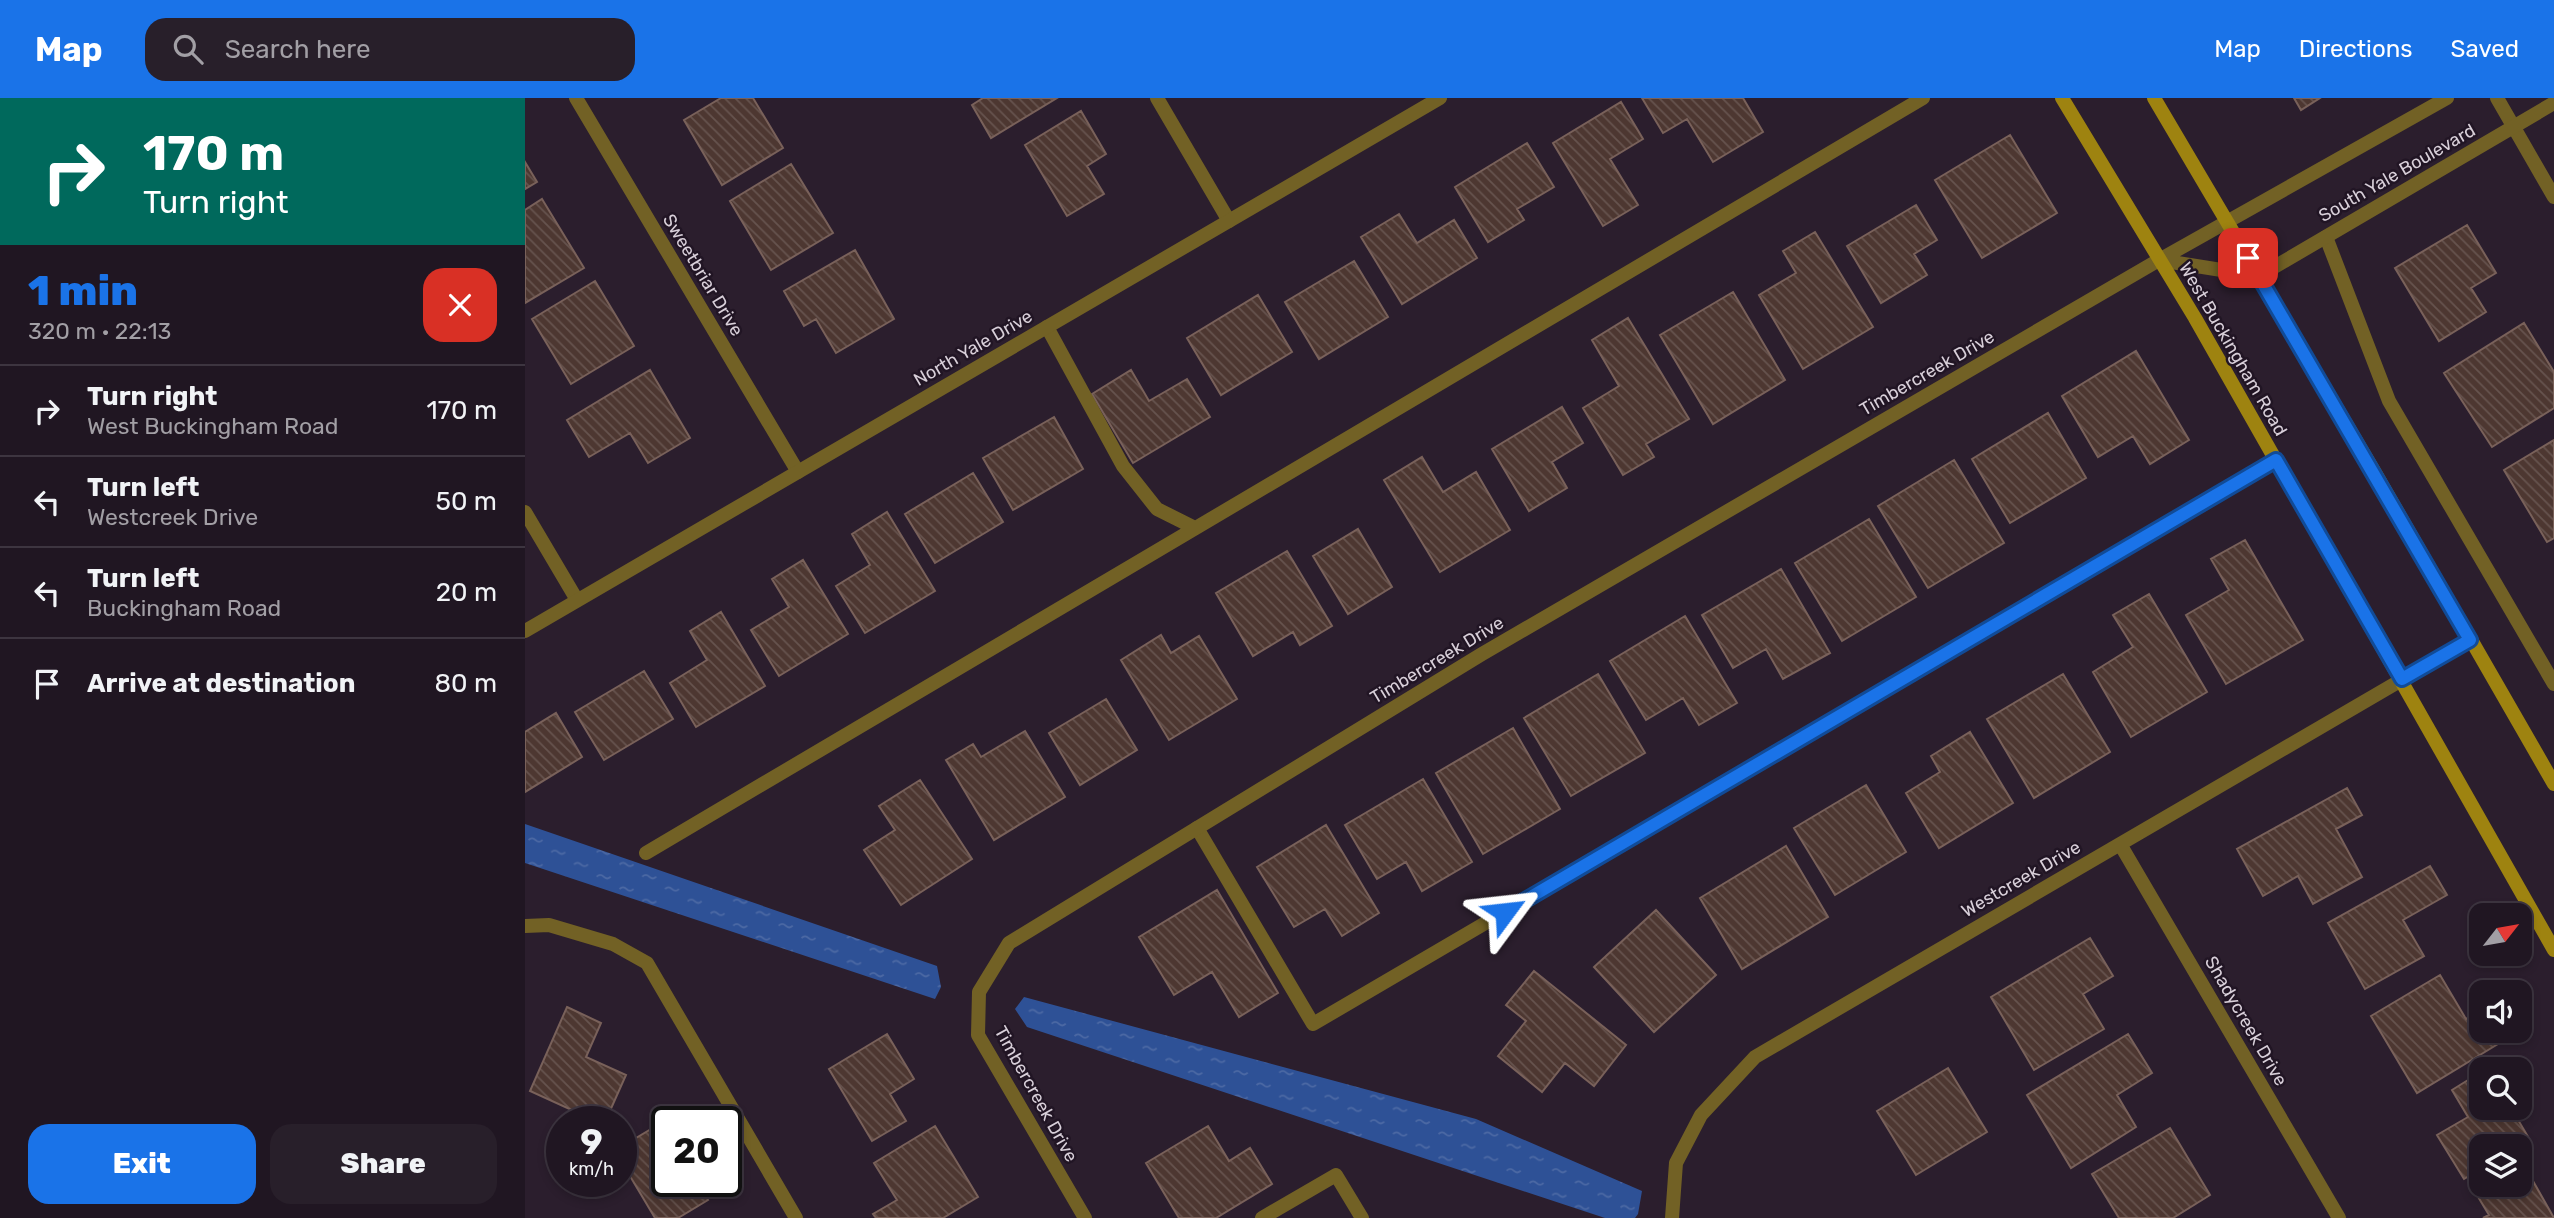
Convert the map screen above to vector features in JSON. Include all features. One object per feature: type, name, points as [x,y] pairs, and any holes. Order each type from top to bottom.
[{"type":"main road","name":"West Buckingham Road","points":[[2062,98],[2276,460],[2554,950]]},
{"type":"main road","points":[[2154,98],[2554,784]]},
{"type":"street","name":"Sweetbriar Drive","points":[[576,98],[798,472]]},
{"type":"street","points":[[1157,98],[1229,221]]},
{"type":"street","name":"North Yale Drive","points":[[525,631],[1440,98]]},
{"type":"street","points":[[646,853],[1923,98]]},
{"type":"street","points":[[2227,222],[2447,98]]},
{"type":"street","points":[[2497,98],[2554,197]]},
{"type":"street","name":"South Yale Boulevard","points":[[2259,276],[2554,103]]},
{"type":"street","name":"Timbercreek Drive","points":[[1084,1218],[978,1035],[979,992],[1009,943],[1482,654],[2227,222]]},
{"type":"street","points":[[2326,237],[2389,401],[2554,684]]},
{"type":"street","points":[[2159,260],[2259,276]]},
{"type":"street","points":[[1047,327],[1123,466],[1157,509],[1195,528]]},
{"type":"street","points":[[1198,828],[1313,1024],[2276,460]]},
{"type":"street","points":[[525,512],[577,600]]},
{"type":"street","name":"Westcreek Drive","points":[[1672,1218],[1676,1163],[1701,1115],[1755,1056],[2470,640]]},
{"type":"street","name":"Shadycreek Drive","points":[[2120,844],[2339,1218]]},
{"type":"street","points":[[525,926],[549,925],[613,944],[647,963],[796,1218]]},
{"type":"street","points":[[1262,1218],[1336,1175],[1362,1218]]},
{"type":"water","points":[[525,824],[937,966],[941,987],[935,999],[525,863]]},
{"type":"water","points":[[1024,997],[1476,1119],[1642,1191],[1638,1214],[1635,1218],[1605,1218],[1027,1027],[1015,1009]]},
{"type":"building","points":[[721,98],[753,98],[783,148],[722,185],[684,120]]},
{"type":"building","points":[[983,98],[1057,98],[991,138],[972,105]]},
{"type":"building","points":[[1642,98],[1743,98],[1763,132],[1713,162],[1687,119],[1663,133]]},
{"type":"building","points":[[2294,98],[2320,98],[2301,110]]},
{"type":"building","points":[[1621,102],[1643,139],[1610,159],[1638,205],[1603,226],[1553,143]]},
{"type":"building","points":[[1081,111],[1106,154],[1087,166],[1104,194],[1067,216],[1025,145]]},
{"type":"building","points":[[2010,135],[2057,213],[1982,258],[1935,180]]},
{"type":"building","points":[[1527,143],[1554,187],[1517,209],[1524,220],[1488,242],[1455,187]]},
{"type":"building","points":[[525,162],[537,182],[525,189]]},
{"type":"building","points":[[791,164],[833,233],[771,270],[730,201]]},
{"type":"building","points":[[542,199],[584,268],[525,303],[525,210]]},
{"type":"building","points":[[1916,205],[1937,240],[1914,254],[1927,275],[1881,303],[1847,246]]},
{"type":"building","points":[[1399,214],[1417,243],[1454,220],[1477,258],[1402,304],[1361,237]]},
{"type":"building","points":[[2467,225],[2496,273],[2471,288],[2486,312],[2439,341],[2395,268]]},
{"type":"building","points":[[1815,232],[1873,327],[1803,369],[1759,295],[1796,273],[1783,251]]},
{"type":"building","points":[[855,250],[894,319],[836,353],[816,319],[804,326],[784,291]]},
{"type":"building","points":[[1354,261],[1388,317],[1319,359],[1285,302]]},
{"type":"building","points":[[595,281],[634,346],[571,384],[532,319]]},
{"type":"building","points":[[1733,292],[1785,380],[1713,424],[1660,335]]},
{"type":"building","points":[[1258,295],[1292,352],[1221,395],[1187,338]]},
{"type":"building","points":[[1628,318],[1689,419],[1646,444],[1654,457],[1623,475],[1583,408],[1619,386],[1592,340]]},
{"type":"building","points":[[2524,323],[2554,372],[2554,408],[2492,447],[2444,373]]},
{"type":"building","points":[[2136,351],[2189,440],[2150,464],[2133,436],[2098,457],[2062,396]]},
{"type":"building","points":[[650,370],[690,438],[648,463],[630,433],[589,457],[567,420]]},
{"type":"building","points":[[1131,370],[1149,401],[1187,379],[1210,417],[1133,463],[1092,394]]},
{"type":"building","points":[[1562,407],[1583,443],[1552,462],[1567,488],[1529,511],[1492,449]]},
{"type":"building","points":[[2048,413],[2086,478],[2010,523],[1972,459]]},
{"type":"building","points":[[1054,417],[1083,469],[1013,510],[983,458]]},
{"type":"building","points":[[2554,440],[2554,538],[2547,542],[2504,470]]},
{"type":"building","points":[[1422,457],[1443,492],[1476,472],[1510,530],[1440,572],[1384,480]]},
{"type":"building","points":[[1954,460],[2004,543],[1928,588],[1878,506]]},
{"type":"building","points":[[973,473],[1003,522],[935,563],[905,514]]},
{"type":"building","points":[[887,512],[935,591],[865,633],[836,586],[870,565],[852,534]]},
{"type":"building","points":[[1869,519],[1916,597],[1842,641],[1795,563]]},
{"type":"building","points":[[1358,529],[1392,587],[1348,614],[1313,556]]},
{"type":"building","points":[[2245,540],[2303,640],[2226,684],[2186,615],[2229,590],[2211,559]]},
{"type":"building","points":[[1287,551],[1332,626],[1300,645],[1293,632],[1253,656],[1216,593]]},
{"type":"building","points":[[803,560],[848,634],[779,676],[751,630],[789,607],[772,579]]},
{"type":"building","points":[[1781,569],[1830,653],[1783,679],[1766,649],[1733,668],[1702,615]]},
{"type":"building","points":[[2149,594],[2207,692],[2131,737],[2093,672],[2133,647],[2113,615]]},
{"type":"building","points":[[721,612],[765,686],[696,727],[670,683],[707,660],[690,631]]},
{"type":"building","points":[[1685,616],[1737,703],[1699,725],[1683,698],[1646,720],[1610,661]]},
{"type":"building","points":[[1161,635],[1171,653],[1199,636],[1237,699],[1169,740],[1121,660]]},
{"type":"building","points":[[644,671],[673,719],[604,760],[575,712]]},
{"type":"building","points":[[1598,674],[1645,753],[1571,796],[1524,718]]},
{"type":"building","points":[[2063,674],[2110,752],[2034,798],[1987,719]]},
{"type":"building","points":[[1106,699],[1137,750],[1080,785],[1049,733]]},
{"type":"building","points":[[556,713],[582,757],[525,792],[525,732]]},
{"type":"building","points":[[1513,728],[1560,809],[1483,854],[1436,773]]},
{"type":"building","points":[[1025,731],[1065,797],[994,840],[946,760],[973,744],[981,757]]},
{"type":"building","points":[[1970,732],[2013,803],[1939,848],[1906,793],[1940,772],[1931,756]]},
{"type":"building","points":[[1423,779],[1472,862],[1422,891],[1406,862],[1377,879],[1345,825]]},
{"type":"building","points":[[920,780],[972,859],[901,905],[864,850],[895,830],[879,806]]},
{"type":"building","points":[[1866,785],[1906,852],[1835,895],[1794,828]]},
{"type":"building","points":[[2347,788],[2362,815],[2336,829],[2362,877],[2313,904],[2298,876],[2263,896],[2237,849]]},
{"type":"building","points":[[1326,825],[1379,913],[1342,936],[1325,909],[1294,927],[1257,867]]},
{"type":"building","points":[[1786,846],[1828,917],[1742,969],[1700,898]]},
{"type":"building","points":[[2430,866],[2447,895],[2403,920],[2424,956],[2365,989],[2328,923]]},
{"type":"building","points":[[1217,890],[1278,993],[1239,1017],[1212,972],[1174,995],[1139,937]]},
{"type":"building","points":[[1656,910],[1716,975],[1654,1032],[1594,967]]},
{"type":"building","points":[[2090,938],[2113,976],[2083,994],[2104,1029],[2034,1070],[1991,997]]},
{"type":"building","points":[[1534,971],[1626,1045],[1594,1086],[1565,1063],[1542,1092],[1498,1056],[1526,1021],[1506,1005]]},
{"type":"building","points":[[2440,975],[2466,1019],[2469,1017],[2469,1043],[2498,1044],[2477,1057],[2469,1057],[2469,1062],[2417,1093],[2371,1016]]},
{"type":"building","points":[[567,1007],[601,1023],[586,1057],[626,1075],[612,1106],[563,1106],[530,1091]]},
{"type":"building","points":[[887,1034],[914,1079],[890,1094],[906,1121],[872,1141],[829,1069]]},
{"type":"building","points":[[2128,1034],[2152,1073],[2117,1095],[2136,1127],[2071,1168],[2027,1095]]},
{"type":"building","points":[[1948,1068],[1987,1132],[1916,1175],[1877,1111]]},
{"type":"building","points":[[2469,1079],[2469,1120],[2518,1120],[2526,1134],[2469,1134],[2469,1176],[2464,1179],[2437,1135],[2468,1117],[2452,1090]]},
{"type":"building","points":[[935,1126],[978,1197],[943,1218],[876,1218],[873,1214],[897,1200],[874,1163]]},
{"type":"building","points":[[1208,1126],[1229,1161],[1250,1148],[1272,1184],[1216,1218],[1179,1218],[1146,1163]]},
{"type":"building","points":[[2170,1128],[2210,1195],[2173,1218],[2119,1218],[2092,1174]]},
{"type":"building","points":[[651,1129],[651,1197],[706,1197],[708,1200],[678,1218],[655,1218],[637,1188],[637,1137]]},
{"type":"building","points":[[2532,1179],[2554,1218],[2483,1218],[2489,1215],[2478,1197],[2532,1197]]},
{"type":"route","points":[[1505,912],[2276,460],[2402,679],[2470,640],[2248,258]]}]
